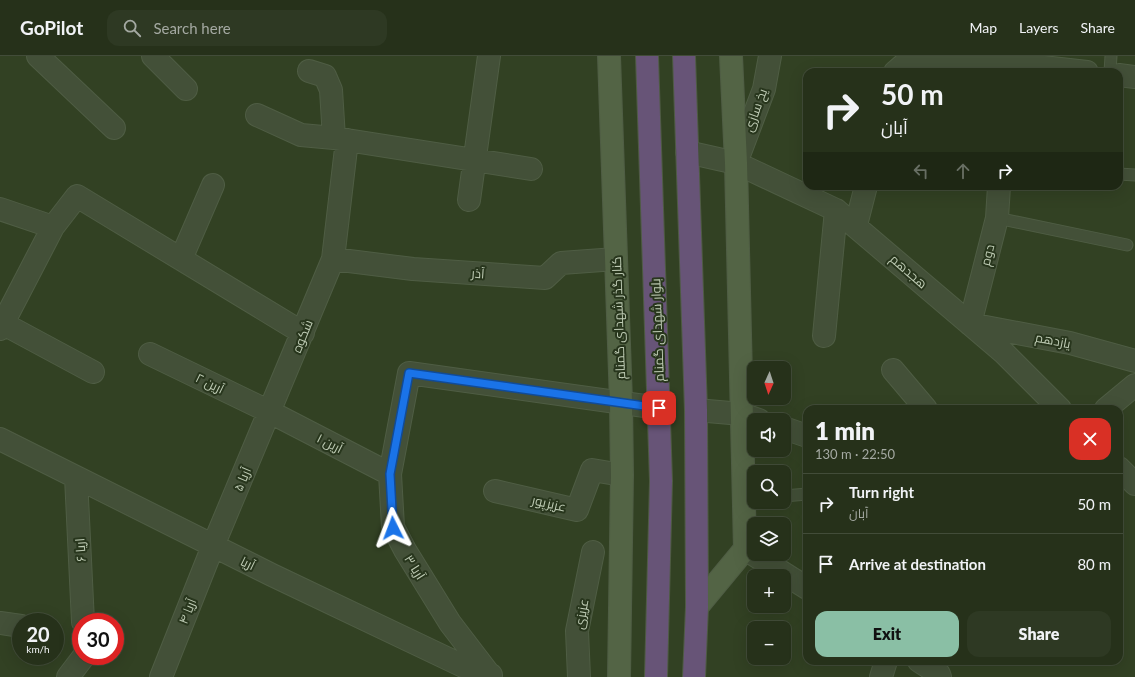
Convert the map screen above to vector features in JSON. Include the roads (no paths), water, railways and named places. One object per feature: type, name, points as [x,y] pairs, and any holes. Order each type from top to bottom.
[{"type":"highway","name":"بلوار شهدای گمنام","points":[[647,56],[661,481],[656,677]]},
{"type":"highway","points":[[684,56],[696,410],[697,607],[694,677]]},
{"type":"street","points":[[153,56],[186,89]]},
{"type":"street","points":[[469,200],[489,56]]},
{"type":"street","name":"کنار گذر شهدای گمنام","points":[[609,56],[621,402],[622,475],[619,677]]},
{"type":"street","points":[[731,56],[750,413]]},
{"type":"street","name":"یخ سازی","points":[[736,162],[764,89],[770,56]]},
{"type":"street","points":[[50,60],[114,128]]},
{"type":"street","points":[[902,66],[1052,68]]},
{"type":"street","name":"شکوه","points":[[270,412],[333,259],[341,139],[331,90],[325,76],[309,71]]},
{"type":"street","points":[[1123,76],[1135,77]]},
{"type":"street","points":[[257,115],[300,135],[341,139],[531,169]]},
{"type":"street","name":"هجدهم","points":[[687,152],[736,162],[836,210],[856,225],[1003,352],[1056,405]]},
{"type":"street","points":[[181,259],[213,184]]},
{"type":"street","points":[[856,225],[865,190]]},
{"type":"street","name":"دوم","points":[[970,324],[997,218],[1000,190]]},
{"type":"street","points":[[93,372],[1,325],[53,227],[77,196],[303,333]]},
{"type":"street","points":[[0,209],[53,227]]},
{"type":"street","points":[[824,336],[836,210]]},
{"type":"street","name":"آذر","points":[[333,259],[413,269],[544,278],[561,263],[616,259]]},
{"type":"street","name":"یازدهم","points":[[970,324],[1070,343],[1135,360]]},
{"type":"street","name":"آرین ۲","points":[[150,354],[270,412]]},
{"type":"street","points":[[893,370],[923,405]]},
{"type":"street","name":"آریا ۳","points":[[494,675],[450,623],[404,550],[393,528],[390,474],[409,373],[621,402]]},
{"type":"street","points":[[1111,405],[1135,385]]},
{"type":"street","points":[[621,402],[659,408]]},
{"type":"street","points":[[696,410],[747,417]]},
{"type":"street","name":"آرین ۱","points":[[270,412],[390,474]]},
{"type":"street","name":"آریا ۵","points":[[213,546],[270,412]]},
{"type":"street","points":[[791,430],[803,435]]},
{"type":"street","name":"آریا","points":[[1,442],[76,477],[213,546],[463,666],[494,675]]},
{"type":"street","name":"عزیزپور","points":[[496,491],[577,510],[592,470],[622,475]]},
{"type":"street","points":[[1123,472],[1135,484]]},
{"type":"street","name":"اریا ۶","points":[[76,477],[83,613]]},
{"type":"street","points":[[697,607],[746,549],[748,509]]},
{"type":"street","name":"آریا ۴","points":[[161,677],[213,546]]},
{"type":"street","points":[[746,549],[803,585]]},
{"type":"street","name":"عزیزی","points":[[579,677],[576,631],[593,552]]},
{"type":"street","points":[[0,623],[12,625]]},
{"type":"street","points":[[68,677],[77,665]]},
{"type":"street","points":[[881,677],[885,665]]},
{"type":"street","points":[[925,665],[939,674],[940,677]]},
{"type":"lane","points":[[1110,68],[1111,56]]},
{"type":"lane","points":[[1123,174],[1135,175]]},
{"type":"lane","points":[[997,218],[1127,245]]},
{"type":"lane","points":[[791,495],[803,494]]}]
